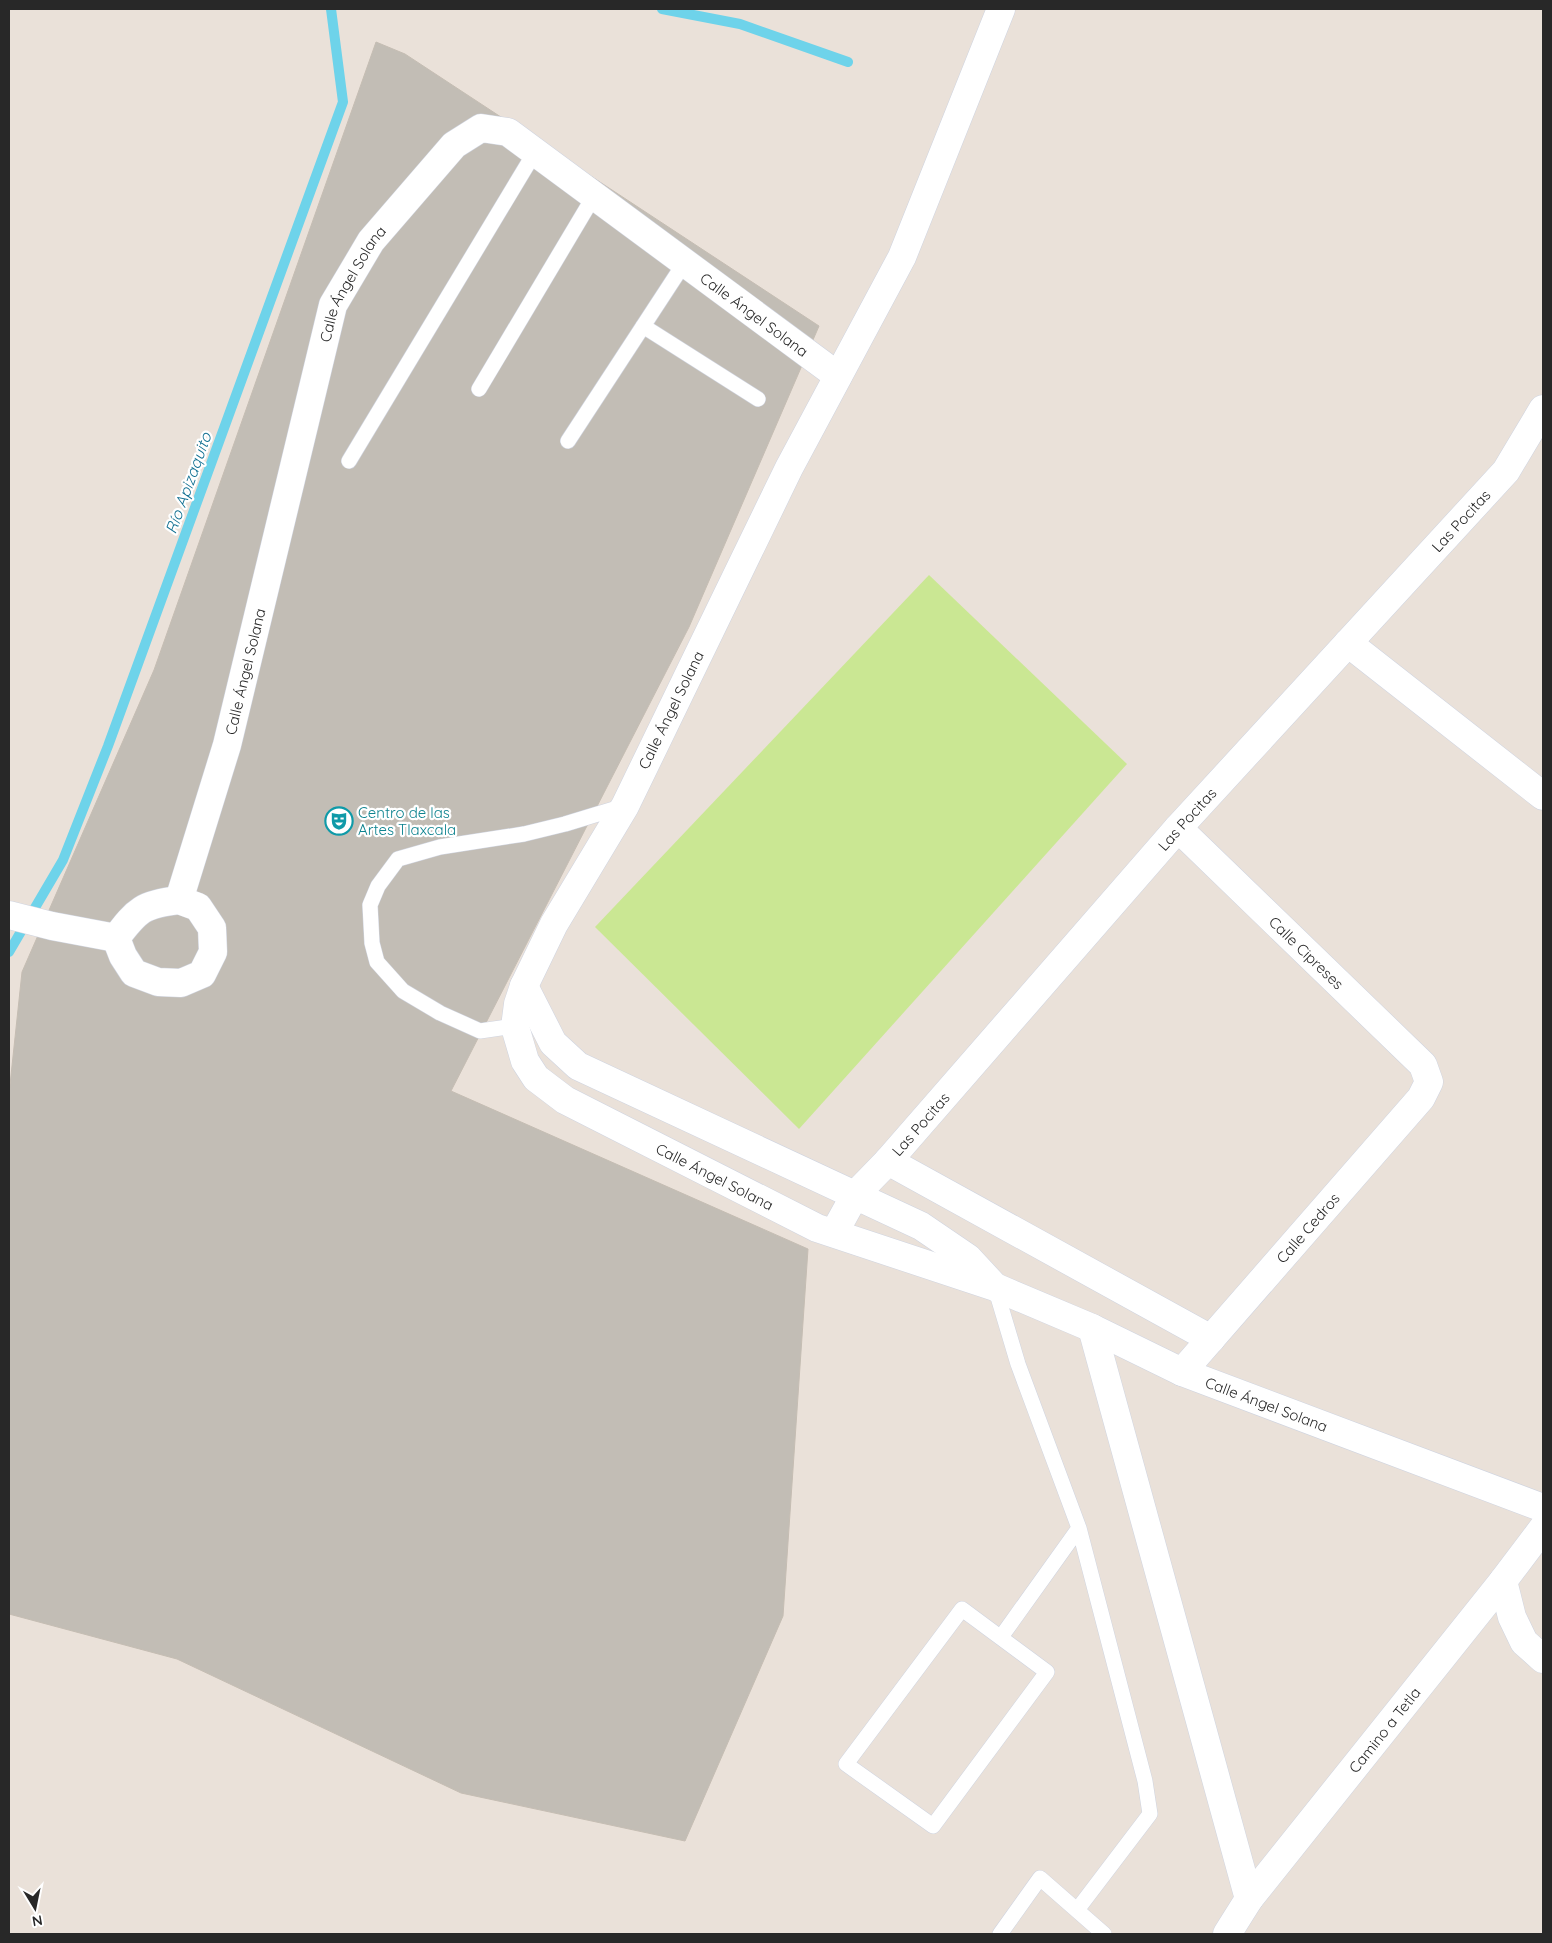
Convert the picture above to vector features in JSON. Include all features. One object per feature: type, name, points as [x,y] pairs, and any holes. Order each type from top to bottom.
[{"type":"street","name":"Calle Ángel Solana","points":[[995,1288],[968,1258],[922,1226],[578,1066],[527,1023],[518,1004],[524,986],[554,924],[625,806],[790,468],[902,257],[1001,9]]},
{"type":"street","name":"Calle Ángel Solana","points":[[179,900],[227,745],[333,305],[371,241],[454,145],[481,128],[508,132],[838,376]]},
{"type":"street","name":"Las Pocitas","points":[[834,1233],[856,1195],[888,1162],[1178,828],[1506,471],[1543,409]]},
{"type":"street","points":[[1348,643],[1543,796]]},
{"type":"street","name":"Calle Cipreses","points":[[1178,828],[1424,1065],[1429,1082]]},
{"type":"street","points":[[179,900],[198,906],[212,928],[213,952],[202,974],[181,983],[158,982],[134,973],[123,956],[116,938],[134,914],[157,902],[179,900]]},
{"type":"street","points":[[9,915],[52,926],[116,938]]},
{"type":"street","name":"Calle Ángel Solana","points":[[527,1023],[525,1060],[536,1078],[565,1100],[817,1228],[995,1288],[1092,1328],[1182,1372],[1543,1508]]},
{"type":"street","name":"Calle Cedros","points":[[1182,1372],[1421,1098],[1429,1082]]},
{"type":"street","points":[[888,1162],[1212,1339]]},
{"type":"street","points":[[1092,1328],[1249,1899]]},
{"type":"street","name":"Camino a Tetla","points":[[1227,1934],[1249,1899],[1503,1581],[1543,1528]]},
{"type":"street","points":[[1503,1581],[1512,1617],[1524,1642],[1543,1659]]},
{"type":"lane","points":[[349,461],[535,152]]},
{"type":"lane","points":[[479,389],[594,196]]},
{"type":"lane","points":[[568,441],[685,262]]},
{"type":"lane","points":[[643,326],[758,399]]},
{"type":"lane","points":[[527,1023],[480,1031],[440,1013],[403,991],[377,962],[372,943],[370,905],[378,886],[398,859],[440,847],[524,834],[625,806]]},
{"type":"lane","points":[[995,1288],[1018,1364],[1079,1528],[1145,1781],[1150,1814],[1077,1910]]},
{"type":"lane","points":[[1001,1637],[1079,1528]]},
{"type":"lane","points":[[962,1609],[1001,1637],[1047,1672],[933,1826],[846,1764],[962,1609]]},
{"type":"lane","points":[[1000,1934],[1040,1878],[1104,1934]]},
{"type":"green space","points":[[929,575],[1127,764],[799,1129],[595,927]]},
{"type":"building","name":"Centro de las Artes Tlaxcala","points":[[376,42],[405,54],[819,326],[689,627],[451,1091],[808,1249],[783,1616],[685,1841],[461,1793],[177,1659],[9,1614],[9,1094],[22,972],[154,670]]},
{"type":"waterway","name":"Río Apizaquito","points":[[9,952],[63,860],[108,746],[343,102],[331,9]]},
{"type":"waterway","points":[[662,9],[740,24],[848,62]]},
{"type":"place","name":"Centro de las Artes Tlaxcala","points":[[339,821]]}]
